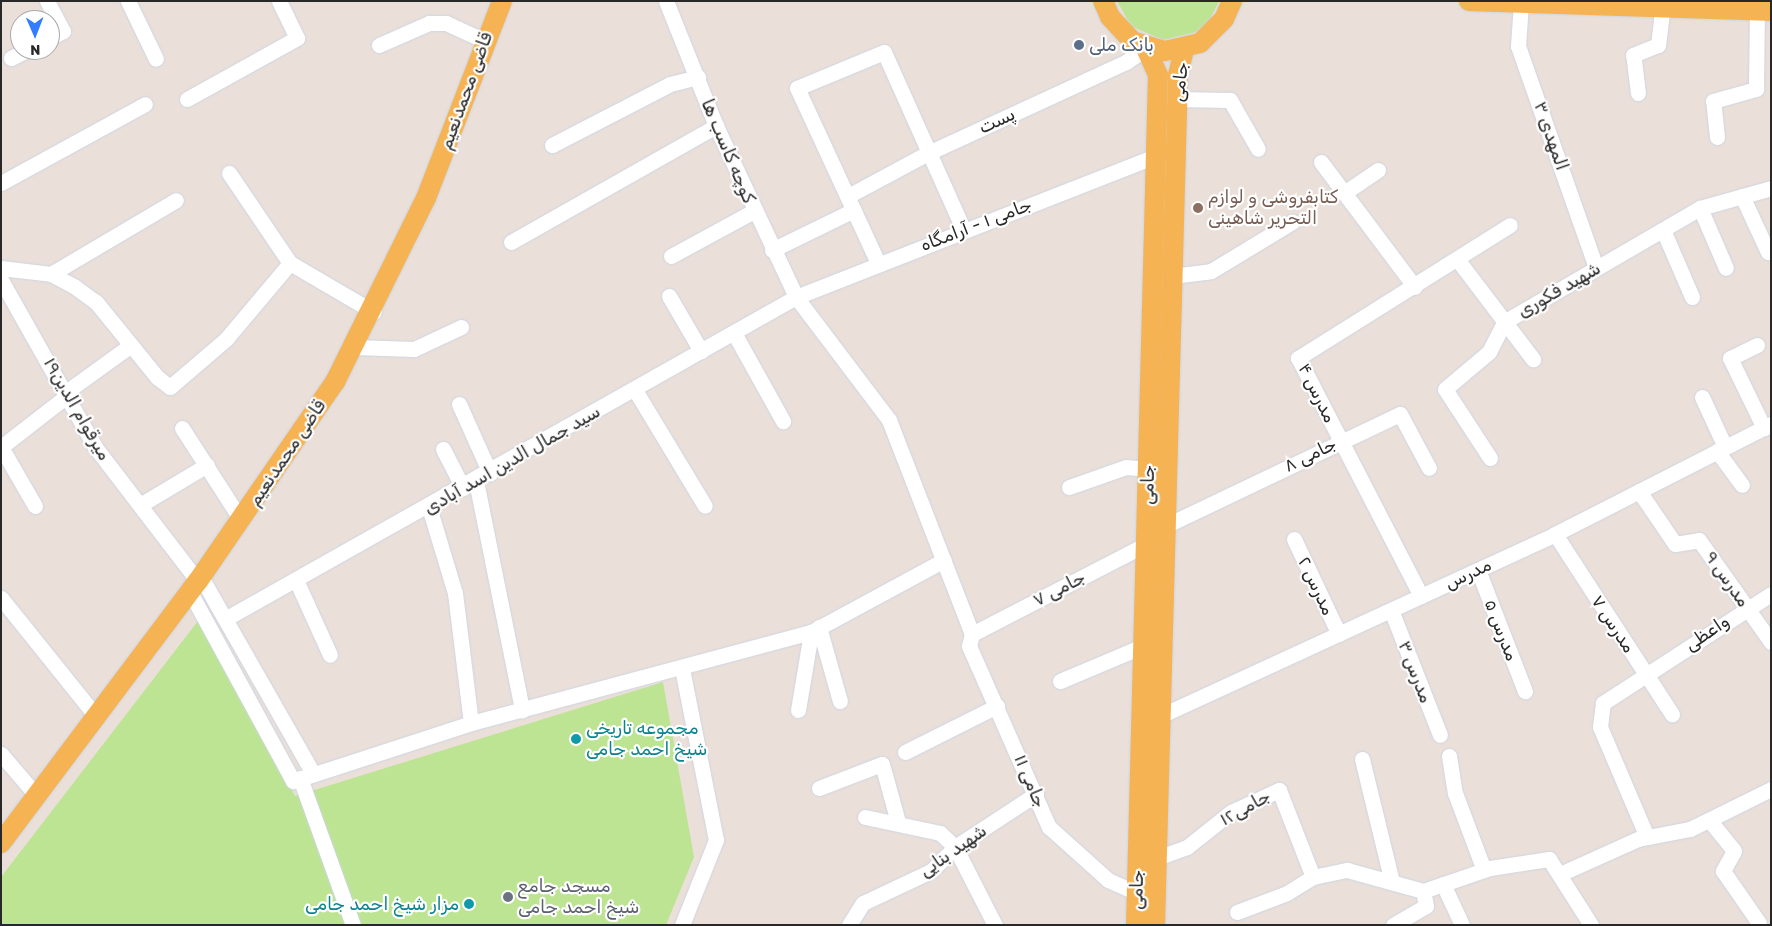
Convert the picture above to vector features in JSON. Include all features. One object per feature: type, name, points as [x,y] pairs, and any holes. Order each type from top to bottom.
[{"type":"main road","points":[[1468,1],[1764,10]]},
{"type":"main road","points":[[1103,2],[1119,30],[1146,48],[1184,49],[1214,32],[1234,2]]},
{"type":"main road","name":"قاضی محمدنعیم","points":[[1,843],[241,520],[354,347],[374,312],[426,198],[496,7]]},
{"type":"main road","name":"جامی","points":[[1146,48],[1158,75],[1143,646],[1151,718],[1157,858],[1155,925]]},
{"type":"main road","name":"جامی","points":[[1136,925],[1165,526],[1177,99],[1184,49]]},
{"type":"street","points":[[128,1],[156,59]]},
{"type":"street","points":[[187,100],[297,38],[279,1]]},
{"type":"street","name":"کوچه کاسب ها","points":[[666,1],[716,126],[772,250],[796,297],[889,420],[944,560]]},
{"type":"street","name":"المهدی ۳","points":[[1521,3],[1518,46],[1596,268]]},
{"type":"street","points":[[1638,93],[1633,55],[1658,45],[1662,7]]},
{"type":"street","points":[[1717,137],[1713,101],[1756,89],[1764,10]]},
{"type":"street","points":[[379,45],[429,23],[446,23],[485,41]]},
{"type":"street","name":"پست","points":[[848,196],[928,152],[1126,62],[1146,48]]},
{"type":"street","points":[[878,263],[798,88],[884,52],[963,230]]},
{"type":"street","points":[[552,145],[670,84],[698,77]]},
{"type":"street","points":[[1177,99],[1230,100],[1258,148]]},
{"type":"street","points":[[1,183],[145,104]]},
{"type":"street","points":[[511,242],[716,126]]},
{"type":"street","name":"جامی ۱ - آرامگاه","points":[[796,297],[878,263],[1156,156]]},
{"type":"street","points":[[1321,162],[1415,287]]},
{"type":"street","points":[[1344,193],[1378,170]]},
{"type":"street","points":[[229,173],[290,263],[374,312]]},
{"type":"street","name":"شهید فکوری","points":[[1490,458],[1445,389],[1490,352],[1504,322],[1700,208],[1771,188]]},
{"type":"street","points":[[1742,196],[1768,252]]},
{"type":"street","points":[[51,274],[176,200]]},
{"type":"street","points":[[1700,208],[1726,268]]},
{"type":"street","points":[[772,250],[854,210]]},
{"type":"street","points":[[671,256],[754,211]]},
{"type":"street","points":[[1172,276],[1211,271],[1292,222]]},
{"type":"street","name":"مدرس ۴","points":[[1421,596],[1298,358],[1415,287],[1510,225]]},
{"type":"street","points":[[1663,230],[1692,296]]},
{"type":"street","points":[[1457,259],[1533,359]]},
{"type":"street","points":[[1,268],[51,274],[96,302],[157,378],[170,387],[191,373],[226,339],[290,263]]},
{"type":"street","name":"میرقوام الدین۱۹","points":[[1,280],[67,393],[95,447],[140,505],[196,583]]},
{"type":"street","points":[[669,296],[701,351]]},
{"type":"street","name":"سید جمال الدین اسد آبادی","points":[[225,619],[470,485],[796,297]]},
{"type":"street","points":[[354,347],[414,349],[461,327]]},
{"type":"street","points":[[734,333],[783,421]]},
{"type":"street","points":[[1757,344],[1730,358],[1767,426]]},
{"type":"street","points":[[35,506],[1,447],[67,393],[131,345]]},
{"type":"street","points":[[635,390],[705,506]]},
{"type":"street","points":[[1702,397],[1721,449],[1742,485]]},
{"type":"street","points":[[459,404],[490,473]]},
{"type":"street","name":"جامی ۸","points":[[1165,526],[1341,440],[1400,414],[1429,468]]},
{"type":"street","name":"مدرس","points":[[1151,718],[1555,534],[1767,426]]},
{"type":"street","points":[[182,428],[241,520]]},
{"type":"street","points":[[443,449],[470,485],[522,710]]},
{"type":"street","points":[[140,505],[207,465]]},
{"type":"street","points":[[1069,487],[1126,468],[1148,469]]},
{"type":"street","name":"مدرس ۹","points":[[1640,491],[1675,544],[1700,540],[1771,642]]},
{"type":"street","points":[[429,507],[455,593],[472,723]]},
{"type":"street","name":"مدرس ۷","points":[[1555,534],[1672,714]]},
{"type":"street","name":"مدرس ۲","points":[[1294,539],[1339,634]]},
{"type":"street","name":"جامی ۷","points":[[972,634],[1146,544]]},
{"type":"street","points":[[302,777],[472,723],[682,668],[815,630],[944,560]]},
{"type":"street","name":"جامی ۱۱","points":[[944,560],[972,634],[969,646],[1049,826],[1108,880],[1137,893]]},
{"type":"street","name":"مدرس ۵","points":[[1478,570],[1525,691]]},
{"type":"street","points":[[296,580],[330,655]]},
{"type":"street","points":[[196,583],[225,619],[302,777],[353,925]]},
{"type":"street","points":[[196,583],[302,777]]},
{"type":"street","name":"واعظی","points":[[1647,837],[1600,727],[1603,703],[1746,606],[1771,594]]},
{"type":"street","points":[[1,598],[96,716]]},
{"type":"street","name":"مدرس ۳","points":[[1391,610],[1440,735]]},
{"type":"street","points":[[815,630],[840,701]]},
{"type":"street","points":[[798,710],[815,630]]},
{"type":"street","points":[[1060,681],[1143,646]]},
{"type":"street","points":[[682,668],[716,840],[682,925]]},
{"type":"street","points":[[905,752],[996,706]]},
{"type":"street","points":[[1,754],[37,796]]},
{"type":"street","points":[[1449,756],[1455,793],[1484,870]]},
{"type":"street","points":[[1362,759],[1392,882]]},
{"type":"street","points":[[819,788],[882,764],[898,822]]},
{"type":"street","points":[[1560,874],[1647,837],[1710,821],[1771,788]]},
{"type":"street","name":"جامی۱۲","points":[[1157,858],[1187,847],[1231,812],[1279,790],[1313,877]]},
{"type":"street","name":"شهید بنایی","points":[[849,925],[863,904],[931,871],[955,847],[1036,794]]},
{"type":"street","points":[[865,817],[898,822],[940,833],[955,847],[995,925]]},
{"type":"street","points":[[1710,821],[1734,850],[1724,871],[1759,923]]},
{"type":"street","points":[[1236,912],[1287,893],[1313,877],[1347,870],[1423,891],[1484,870],[1549,859],[1591,925]]},
{"type":"street","points":[[1443,884],[1462,925]]},
{"type":"street","points":[[1393,925],[1426,906],[1423,891]]},
{"type":"green space","points":[[1117,1],[1219,1],[1209,21],[1196,32],[1163,40],[1131,26]]},
{"type":"green space","name":"مجموعه تاریخی شیخ احمد جامی","points":[[201,617],[295,796],[663,682],[694,857],[666,925],[1,925],[1,877]]},
{"type":"place","name":"بانک ملی","points":[[1079,45]]},
{"type":"place","name":"کتابفروشی و لوازم التحریر شاهینی","points":[[1198,208]]},
{"type":"place","name":"مجموعه تاریخی شیخ احمد جامی","points":[[576,739]]},
{"type":"place","name":"مسجد جامع شیخ احمد جامی","points":[[508,897]]},
{"type":"place","name":"مزار شیخ احمد جامی","points":[[469,904]]}]
